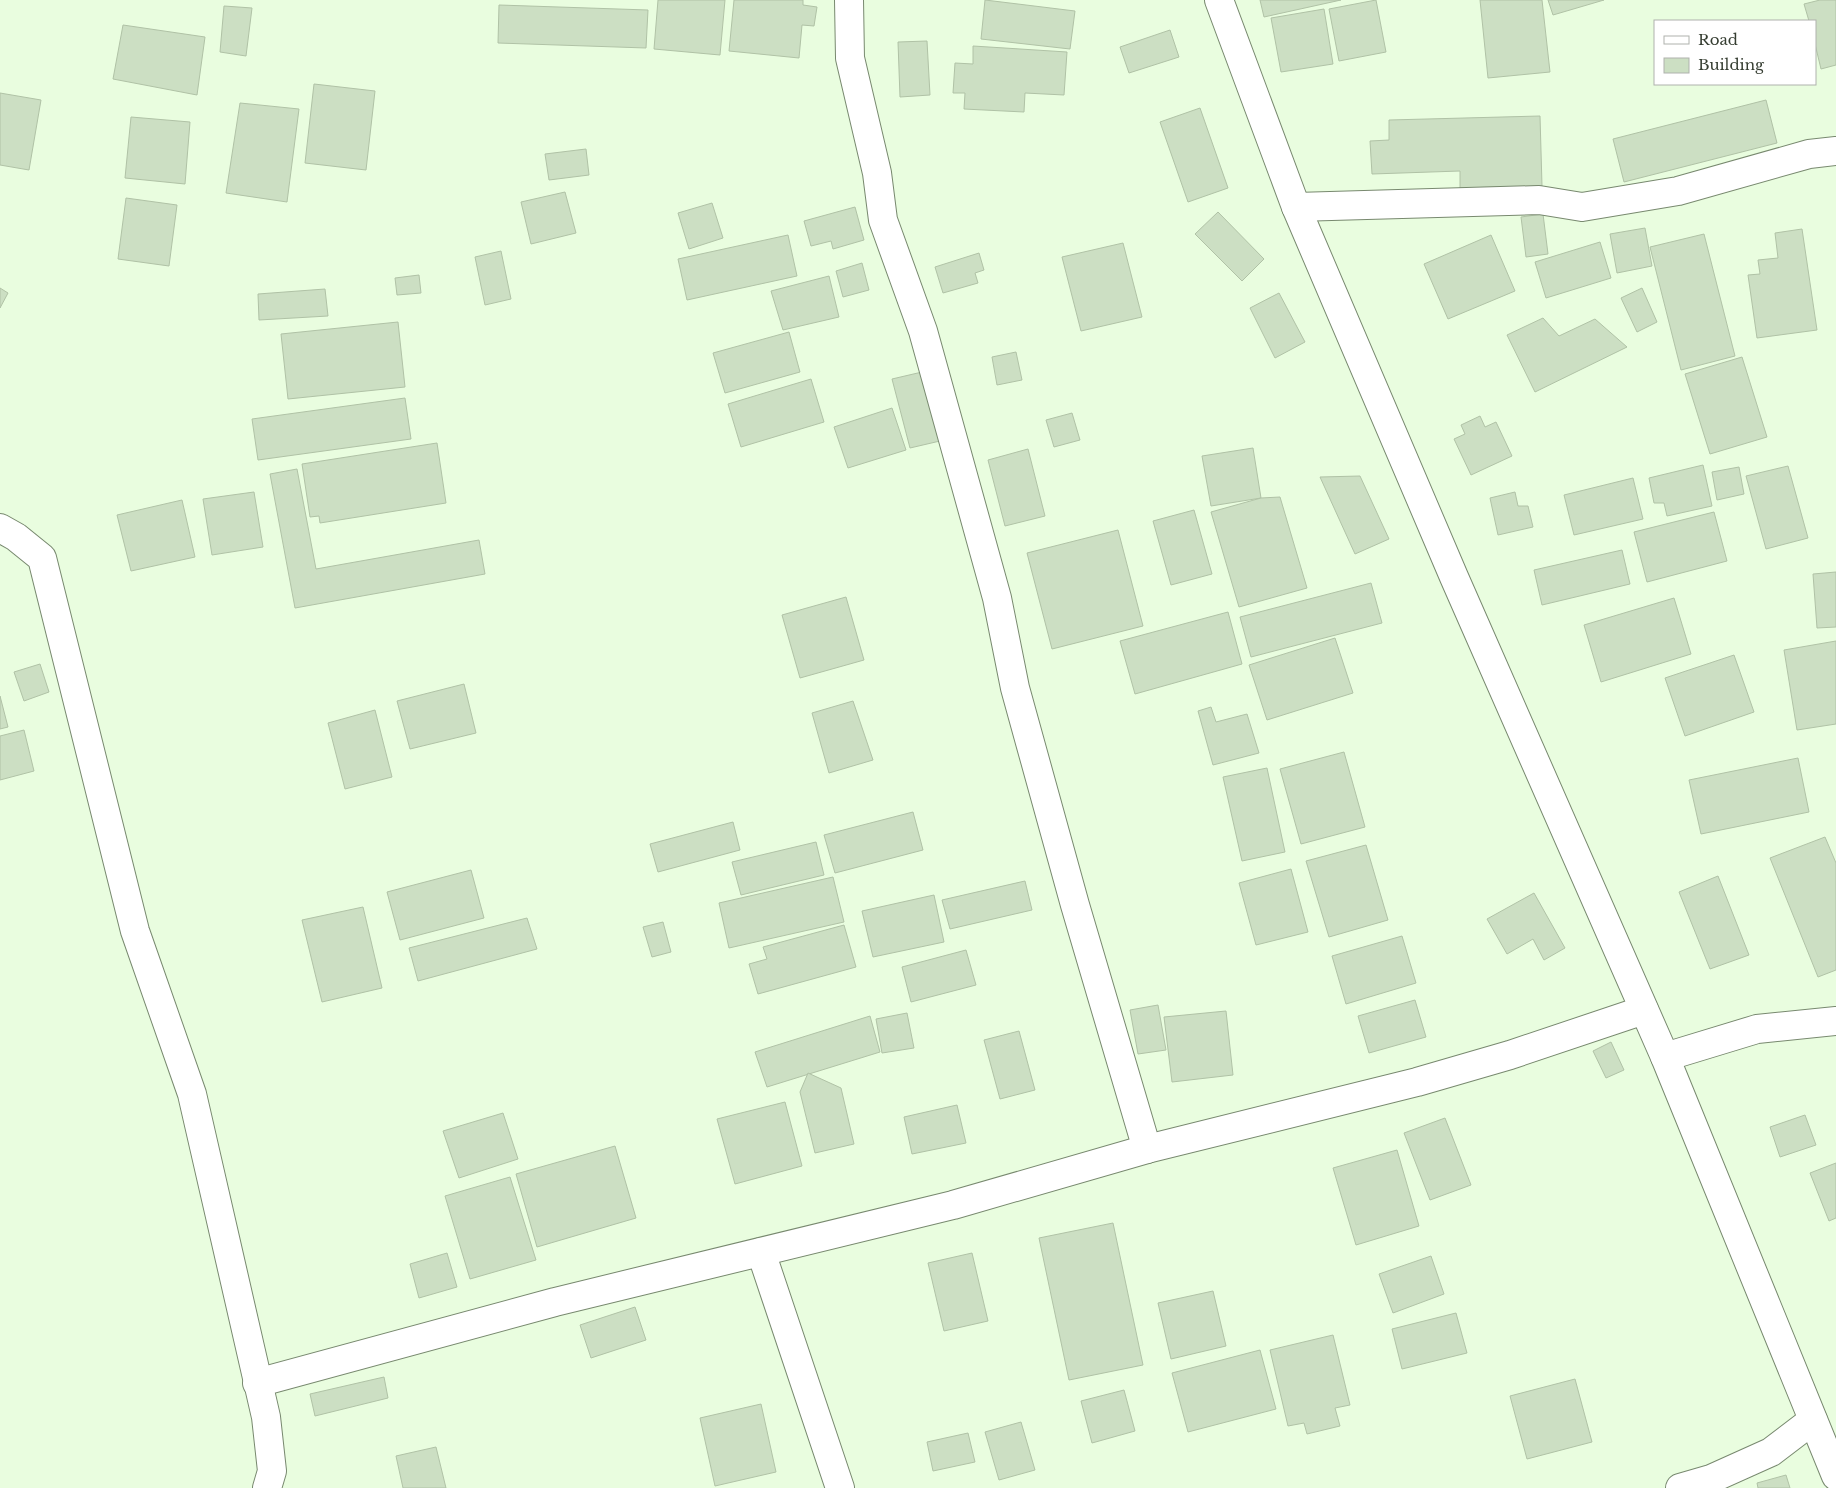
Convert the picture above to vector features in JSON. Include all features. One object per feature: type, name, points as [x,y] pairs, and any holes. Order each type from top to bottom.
[{"type":"street","points":[[849,0],[850,58],[875,165],[883,220],[926,340],[997,598],[1015,688],[1075,905],[1147,1149]]},
{"type":"street","points":[[1219,0],[1296,207],[1454,577],[1665,1057],[1836,1476]]},
{"type":"street","points":[[1296,207],[1539,200],[1582,207],[1678,191],[1809,154],[1836,151]]},
{"type":"street","points":[[0,528],[16,537],[42,558],[135,931],[192,1094],[266,1417],[272,1471],[267,1488]]},
{"type":"street","points":[[257,1383],[556,1302],[953,1205],[1147,1149],[1417,1082],[1510,1055],[1644,1010]]},
{"type":"street","points":[[1665,1057],[1757,1029],[1836,1021]]},
{"type":"street","points":[[761,1252],[840,1488]]},
{"type":"street","points":[[1680,1488],[1711,1479],[1771,1452],[1813,1420]]},
{"type":"building","points":[[658,0],[725,0],[720,55],[654,49]]},
{"type":"building","points":[[734,0],[803,0],[803,5],[817,7],[814,26],[802,25],[799,58],[729,51]]},
{"type":"building","points":[[985,0],[1075,11],[1070,49],[981,39]]},
{"type":"building","points":[[1260,0],[1341,0],[1264,17]]},
{"type":"building","points":[[1376,0],[1386,52],[1339,61],[1329,9]]},
{"type":"building","points":[[1480,0],[1542,0],[1550,72],[1488,78]]},
{"type":"building","points":[[1548,0],[1604,0],[1553,15]]},
{"type":"building","points":[[1820,0],[1836,0],[1836,65],[1821,69],[1816,48],[1816,20],[1809,20],[1804,4]]},
{"type":"building","points":[[499,5],[648,10],[646,48],[498,43]]},
{"type":"building","points":[[224,6],[252,8],[246,56],[220,52]]},
{"type":"building","points":[[1324,9],[1333,64],[1281,72],[1271,18]]},
{"type":"building","points":[[123,25],[205,37],[197,95],[113,79]]},
{"type":"building","points":[[1170,30],[1179,57],[1129,73],[1120,47]]},
{"type":"building","points":[[927,41],[930,95],[900,97],[898,42]]},
{"type":"building","points":[[973,46],[1067,52],[1064,95],[1025,93],[1024,112],[964,109],[965,93],[953,93],[955,63],[973,64]]},
{"type":"building","points":[[314,84],[375,91],[366,170],[305,163]]},
{"type":"building","points":[[0,93],[41,100],[29,170],[0,165]]},
{"type":"building","points":[[1766,100],[1777,143],[1624,182],[1613,139]]},
{"type":"building","points":[[240,103],[299,109],[287,202],[226,193]]},
{"type":"building","points":[[1200,108],[1228,188],[1188,202],[1160,122]]},
{"type":"building","points":[[1540,116],[1542,186],[1460,188],[1460,171],[1372,174],[1370,141],[1389,140],[1389,120]]},
{"type":"building","points":[[131,117],[190,122],[185,184],[125,178]]},
{"type":"building","points":[[586,149],[589,175],[549,180],[545,154]]},
{"type":"building","points":[[565,192],[576,233],[531,244],[521,202]]},
{"type":"building","points":[[126,198],[177,205],[169,266],[118,259]]},
{"type":"building","points":[[712,203],[723,238],[689,249],[678,213]]},
{"type":"building","points":[[855,207],[864,240],[833,249],[831,241],[811,246],[804,221]]},
{"type":"building","points":[[1218,212],[1264,259],[1242,281],[1195,234]]},
{"type":"building","points":[[1543,214],[1548,254],[1526,257],[1521,217]]},
{"type":"building","points":[[1645,228],[1652,266],[1617,273],[1610,234]]},
{"type":"building","points":[[1802,229],[1817,330],[1757,338],[1748,275],[1760,274],[1758,260],[1778,258],[1775,233]]},
{"type":"building","points":[[1704,234],[1735,356],[1681,370],[1650,247]]},
{"type":"building","points":[[788,235],[797,276],[687,300],[678,259]]},
{"type":"building","points":[[1491,235],[1515,291],[1448,319],[1424,264]]},
{"type":"building","points":[[1600,242],[1611,278],[1546,298],[1535,262]]},
{"type":"building","points":[[1123,243],[1142,317],[1081,331],[1062,257]]},
{"type":"building","points":[[501,251],[511,299],[485,305],[475,257]]},
{"type":"building","points":[[979,253],[984,270],[975,273],[978,283],[943,293],[935,267]]},
{"type":"building","points":[[862,263],[869,290],[843,297],[836,271]]},
{"type":"building","points":[[419,275],[421,293],[397,295],[395,278]]},
{"type":"building","points":[[829,276],[839,317],[783,330],[771,291]]},
{"type":"building","points":[[0,288],[8,293],[0,308]]},
{"type":"building","points":[[1642,288],[1657,322],[1637,332],[1621,298]]},
{"type":"building","points":[[325,289],[328,316],[259,320],[258,294]]},
{"type":"building","points":[[1279,293],[1305,342],[1275,358],[1250,308]]},
{"type":"building","points":[[1543,318],[1559,336],[1595,319],[1627,347],[1535,392],[1507,335]]},
{"type":"building","points":[[398,322],[405,387],[288,399],[281,334]]},
{"type":"building","points":[[789,332],[800,372],[725,393],[713,353]]},
{"type":"building","points":[[1016,352],[1022,380],[997,385],[992,357]]},
{"type":"building","points":[[1742,357],[1767,437],[1710,454],[1685,374]]},
{"type":"building","points":[[922,372],[940,441],[910,448],[892,379]]},
{"type":"building","points":[[811,379],[824,422],[741,447],[728,404]]},
{"type":"building","points":[[405,398],[411,439],[258,460],[252,419]]},
{"type":"building","points":[[892,408],[906,450],[848,468],[834,427]]},
{"type":"building","points":[[1072,413],[1080,440],[1054,447],[1046,420]]},
{"type":"building","points":[[1480,416],[1485,427],[1496,422],[1512,456],[1471,475],[1454,439],[1465,434],[1461,425]]},
{"type":"building","points":[[437,443],[446,503],[320,523],[319,516],[310,517],[302,464]]},
{"type":"building","points":[[1253,448],[1261,498],[1211,506],[1202,456]]},
{"type":"building","points":[[1028,449],[1045,516],[1005,526],[988,460]]},
{"type":"building","points":[[1703,465],[1712,506],[1667,516],[1664,503],[1654,503],[1649,478]]},
{"type":"building","points":[[1788,466],[1808,538],[1766,549],[1746,476]]},
{"type":"building","points":[[1739,467],[1744,494],[1717,500],[1712,472]]},
{"type":"building","points":[[297,469],[316,569],[479,540],[485,574],[295,608],[270,474]]},
{"type":"building","points":[[1360,476],[1389,539],[1355,554],[1320,477]]},
{"type":"building","points":[[1633,478],[1643,519],[1574,535],[1564,495]]},
{"type":"building","points":[[254,492],[263,547],[212,555],[203,499]]},
{"type":"building","points":[[1515,492],[1518,506],[1528,506],[1533,527],[1498,535],[1490,498]]},
{"type":"building","points":[[1280,497],[1307,588],[1239,607],[1211,512],[1261,498]]},
{"type":"building","points":[[182,500],[195,557],[131,571],[117,515]]},
{"type":"building","points":[[1194,510],[1212,574],[1171,585],[1153,521]]},
{"type":"building","points":[[1714,512],[1727,561],[1647,582],[1634,532]]},
{"type":"building","points":[[1118,530],[1143,626],[1052,649],[1027,553]]},
{"type":"building","points":[[1622,550],[1630,584],[1542,605],[1534,570]]},
{"type":"building","points":[[1836,572],[1836,627],[1817,628],[1813,574]]},
{"type":"building","points":[[1371,583],[1382,623],[1251,657],[1240,617]]},
{"type":"building","points":[[846,597],[864,660],[800,678],[782,615]]},
{"type":"building","points":[[1674,598],[1691,654],[1601,682],[1584,625]]},
{"type":"building","points":[[1228,612],[1242,664],[1135,694],[1120,641]]},
{"type":"building","points":[[1335,638],[1353,693],[1267,720],[1249,665]]},
{"type":"building","points":[[1836,641],[1836,724],[1797,730],[1784,650]]},
{"type":"building","points":[[1734,655],[1754,712],[1685,736],[1665,678]]},
{"type":"building","points":[[40,664],[49,692],[24,701],[14,672]]},
{"type":"building","points":[[464,684],[476,733],[410,749],[397,701]]},
{"type":"building","points":[[0,696],[8,727],[0,729]]},
{"type":"building","points":[[853,701],[873,760],[829,773],[812,713]]},
{"type":"building","points":[[1211,707],[1216,722],[1247,714],[1259,753],[1213,765],[1198,711]]},
{"type":"building","points":[[375,710],[392,777],[345,789],[328,723]]},
{"type":"building","points":[[24,730],[34,771],[0,780],[0,736]]},
{"type":"building","points":[[1344,752],[1365,827],[1301,844],[1280,769]]},
{"type":"building","points":[[1798,758],[1809,812],[1701,834],[1689,780]]},
{"type":"building","points":[[1267,768],[1285,852],[1242,861],[1223,777]]},
{"type":"building","points":[[913,812],[923,850],[835,873],[824,835]]},
{"type":"building","points":[[733,822],[740,850],[658,872],[650,844]]},
{"type":"building","points":[[1825,837],[1836,863],[1836,970],[1818,977],[1770,858]]},
{"type":"building","points":[[816,842],[824,875],[741,895],[732,862]]},
{"type":"building","points":[[1366,845],[1388,920],[1329,937],[1306,861]]},
{"type":"building","points":[[1291,869],[1308,932],[1256,945],[1239,883]]},
{"type":"building","points":[[471,870],[484,918],[400,940],[387,892]]},
{"type":"building","points":[[1718,876],[1749,955],[1710,969],[1679,892]]},
{"type":"building","points":[[833,877],[844,922],[729,948],[719,903]]},
{"type":"building","points":[[1025,881],[1032,910],[950,929],[942,900]]},
{"type":"building","points":[[1534,893],[1565,948],[1544,960],[1533,939],[1507,954],[1487,919]]},
{"type":"building","points":[[934,895],[944,942],[873,957],[862,911]]},
{"type":"building","points":[[363,907],[382,988],[322,1002],[302,920]]},
{"type":"building","points":[[527,918],[537,949],[418,981],[409,948]]},
{"type":"building","points":[[663,922],[671,952],[652,957],[643,927]]},
{"type":"building","points":[[844,925],[856,967],[758,994],[749,964],[767,959],[763,947]]},
{"type":"building","points":[[1402,936],[1416,983],[1346,1004],[1332,956]]},
{"type":"building","points":[[966,950],[976,985],[911,1002],[902,967]]},
{"type":"building","points":[[1415,1000],[1426,1037],[1369,1053],[1358,1016]]},
{"type":"building","points":[[1158,1005],[1166,1050],[1138,1054],[1130,1010]]},
{"type":"building","points":[[1226,1011],[1233,1075],[1172,1082],[1164,1017]]},
{"type":"building","points":[[907,1013],[914,1048],[882,1053],[876,1019]]},
{"type":"building","points":[[870,1016],[880,1052],[767,1087],[755,1052]]},
{"type":"building","points":[[1019,1031],[1035,1090],[1000,1099],[984,1040]]},
{"type":"building","points":[[1611,1042],[1624,1070],[1606,1078],[1593,1051]]},
{"type":"building","points":[[808,1073],[841,1088],[854,1144],[815,1153],[800,1092]]},
{"type":"building","points":[[785,1102],[802,1166],[735,1184],[717,1119]]},
{"type":"building","points":[[957,1105],[966,1143],[912,1154],[904,1117]]},
{"type":"building","points":[[503,1113],[518,1159],[459,1178],[443,1131]]},
{"type":"building","points":[[1805,1115],[1816,1145],[1780,1157],[1770,1127]]},
{"type":"building","points":[[1445,1118],[1471,1185],[1430,1200],[1404,1133]]},
{"type":"building","points":[[615,1146],[636,1218],[537,1247],[516,1174]]},
{"type":"building","points":[[1397,1150],[1419,1226],[1356,1245],[1333,1168]]},
{"type":"building","points":[[1836,1163],[1836,1218],[1829,1221],[1810,1173]]},
{"type":"building","points":[[510,1177],[536,1260],[470,1279],[445,1196]]},
{"type":"building","points":[[1113,1223],[1143,1365],[1069,1380],[1039,1238]]},
{"type":"building","points":[[447,1253],[457,1287],[419,1298],[410,1264]]},
{"type":"building","points":[[972,1253],[988,1321],[944,1331],[928,1263]]},
{"type":"building","points":[[1431,1256],[1444,1294],[1393,1313],[1379,1274]]},
{"type":"building","points":[[1213,1291],[1226,1346],[1171,1359],[1158,1303]]},
{"type":"building","points":[[635,1307],[646,1340],[591,1358],[580,1325]]},
{"type":"building","points":[[1456,1313],[1467,1353],[1402,1369],[1392,1329]]},
{"type":"building","points":[[1333,1335],[1350,1405],[1335,1408],[1340,1426],[1307,1434],[1304,1423],[1288,1426],[1270,1350]]},
{"type":"building","points":[[1260,1350],[1276,1409],[1188,1432],[1172,1373]]},
{"type":"building","points":[[384,1377],[388,1398],[315,1416],[310,1394]]},
{"type":"building","points":[[1575,1379],[1592,1442],[1527,1459],[1510,1396]]},
{"type":"building","points":[[1124,1390],[1135,1431],[1092,1443],[1081,1401]]},
{"type":"building","points":[[761,1404],[776,1472],[715,1486],[700,1418]]},
{"type":"building","points":[[1021,1422],[1035,1470],[999,1480],[985,1432]]},
{"type":"building","points":[[968,1433],[975,1462],[933,1471],[927,1442]]},
{"type":"building","points":[[436,1447],[446,1488],[403,1488],[396,1456]]},
{"type":"building","points":[[1786,1475],[1790,1488],[1758,1488],[1757,1483]]}]
